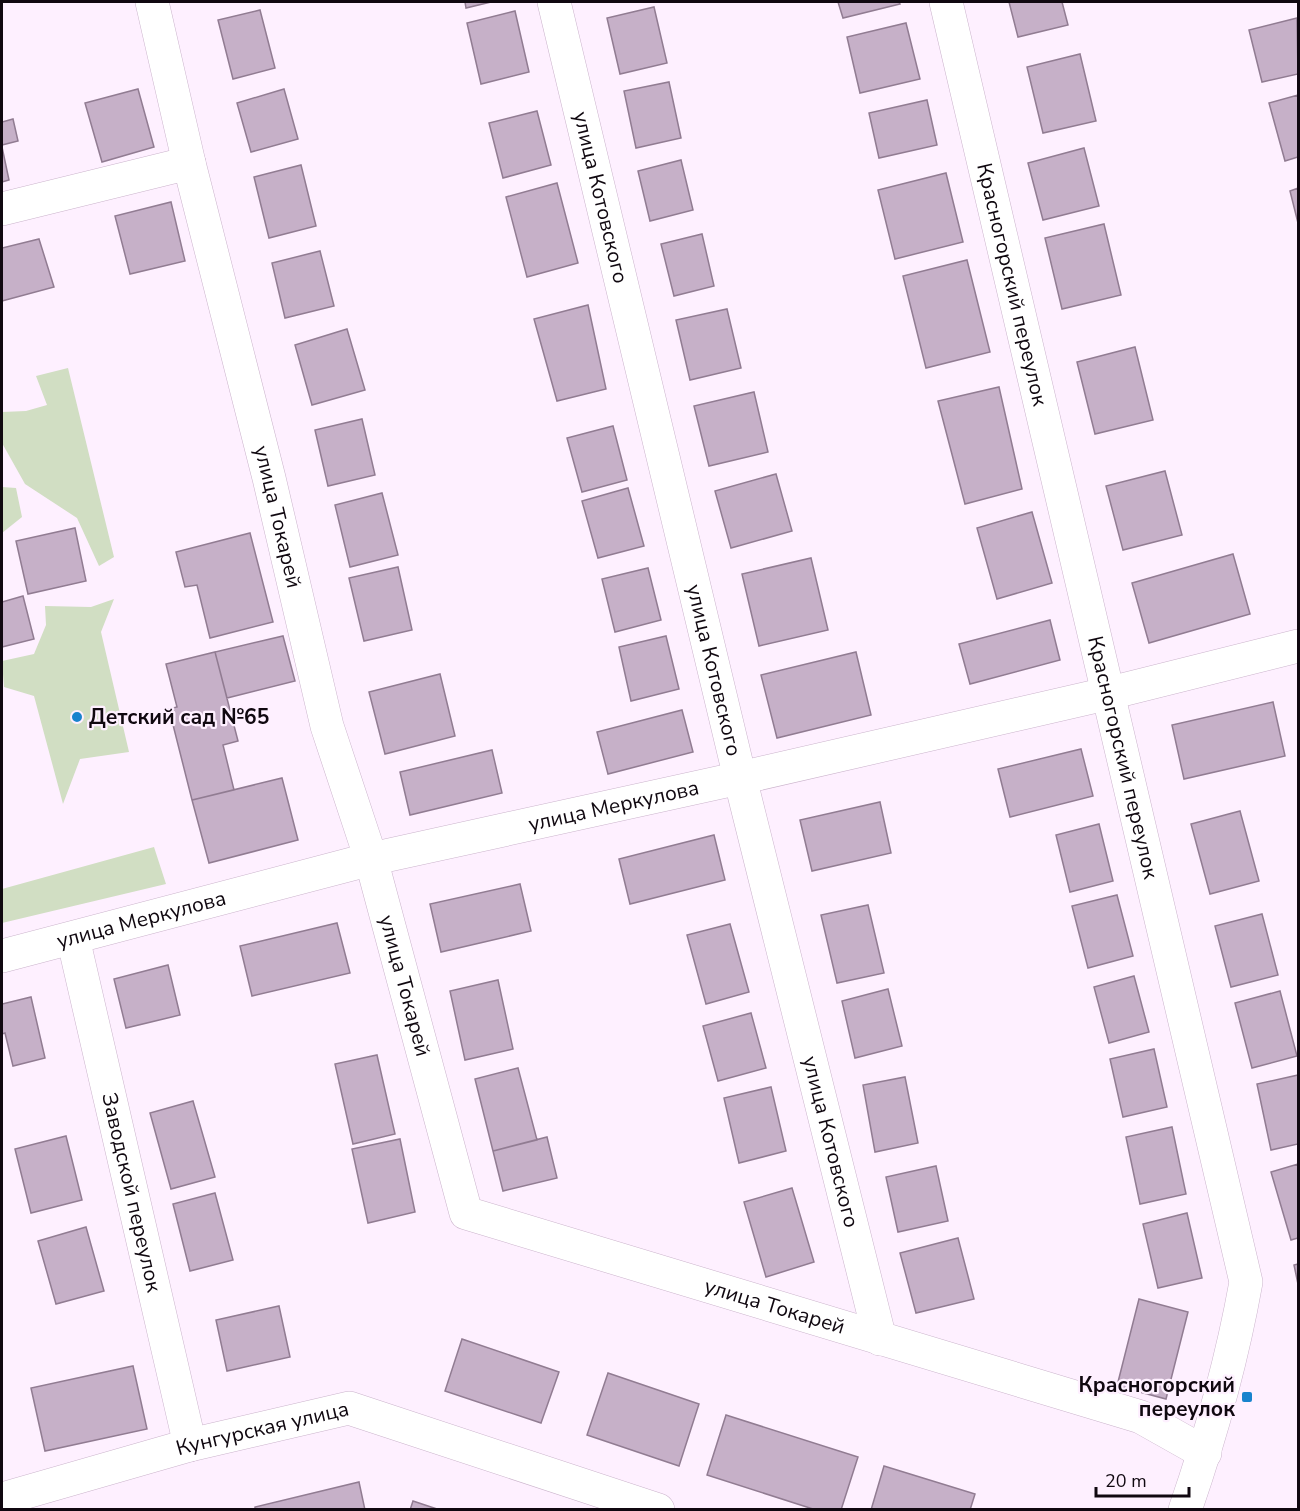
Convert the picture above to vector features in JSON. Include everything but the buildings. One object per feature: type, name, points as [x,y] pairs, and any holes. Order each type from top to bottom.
[{"type":"street","name":"улица Токарей","points":[[152,2],[189,163],[269,478],[327,726],[371,859],[466,1213],[1141,1417],[1205,1454]]},
{"type":"street","name":"улица Котовского","points":[[554,2],[740,778],[880,1339]]},
{"type":"street","name":"Красногорский переулок","points":[[946,2],[1110,693],[1246,1282],[1234,1352],[1205,1454],[1185,1509]]},
{"type":"street","points":[[2,209],[189,163]]},
{"type":"street","name":"улица Меркулова","points":[[2,956],[371,859],[740,778],[1110,693],[1299,646]]},
{"type":"street","name":"Заводской переулок","points":[[73,938],[190,1445]]},
{"type":"street","name":"Кунгурская улица","points":[[2,1499],[190,1445],[349,1408],[658,1509]]},
{"type":"green space","points":[[68,368],[114,557],[99,566],[77,518],[25,484],[2,443],[2,412],[26,411],[47,405],[36,376]]},
{"type":"green space","points":[[2,487],[16,488],[22,517],[2,533]]},
{"type":"green space","points":[[114,599],[101,632],[129,752],[80,759],[63,804],[34,696],[4,687],[2,661],[34,654],[46,625],[45,606],[91,607]]},
{"type":"green space","points":[[154,847],[166,884],[2,923],[2,889]]},
{"type":"place","name":"Детский сад №65","points":[[77,717]]},
{"type":"place","name":"Красногорский переулок","points":[[1247,1397]]}]
